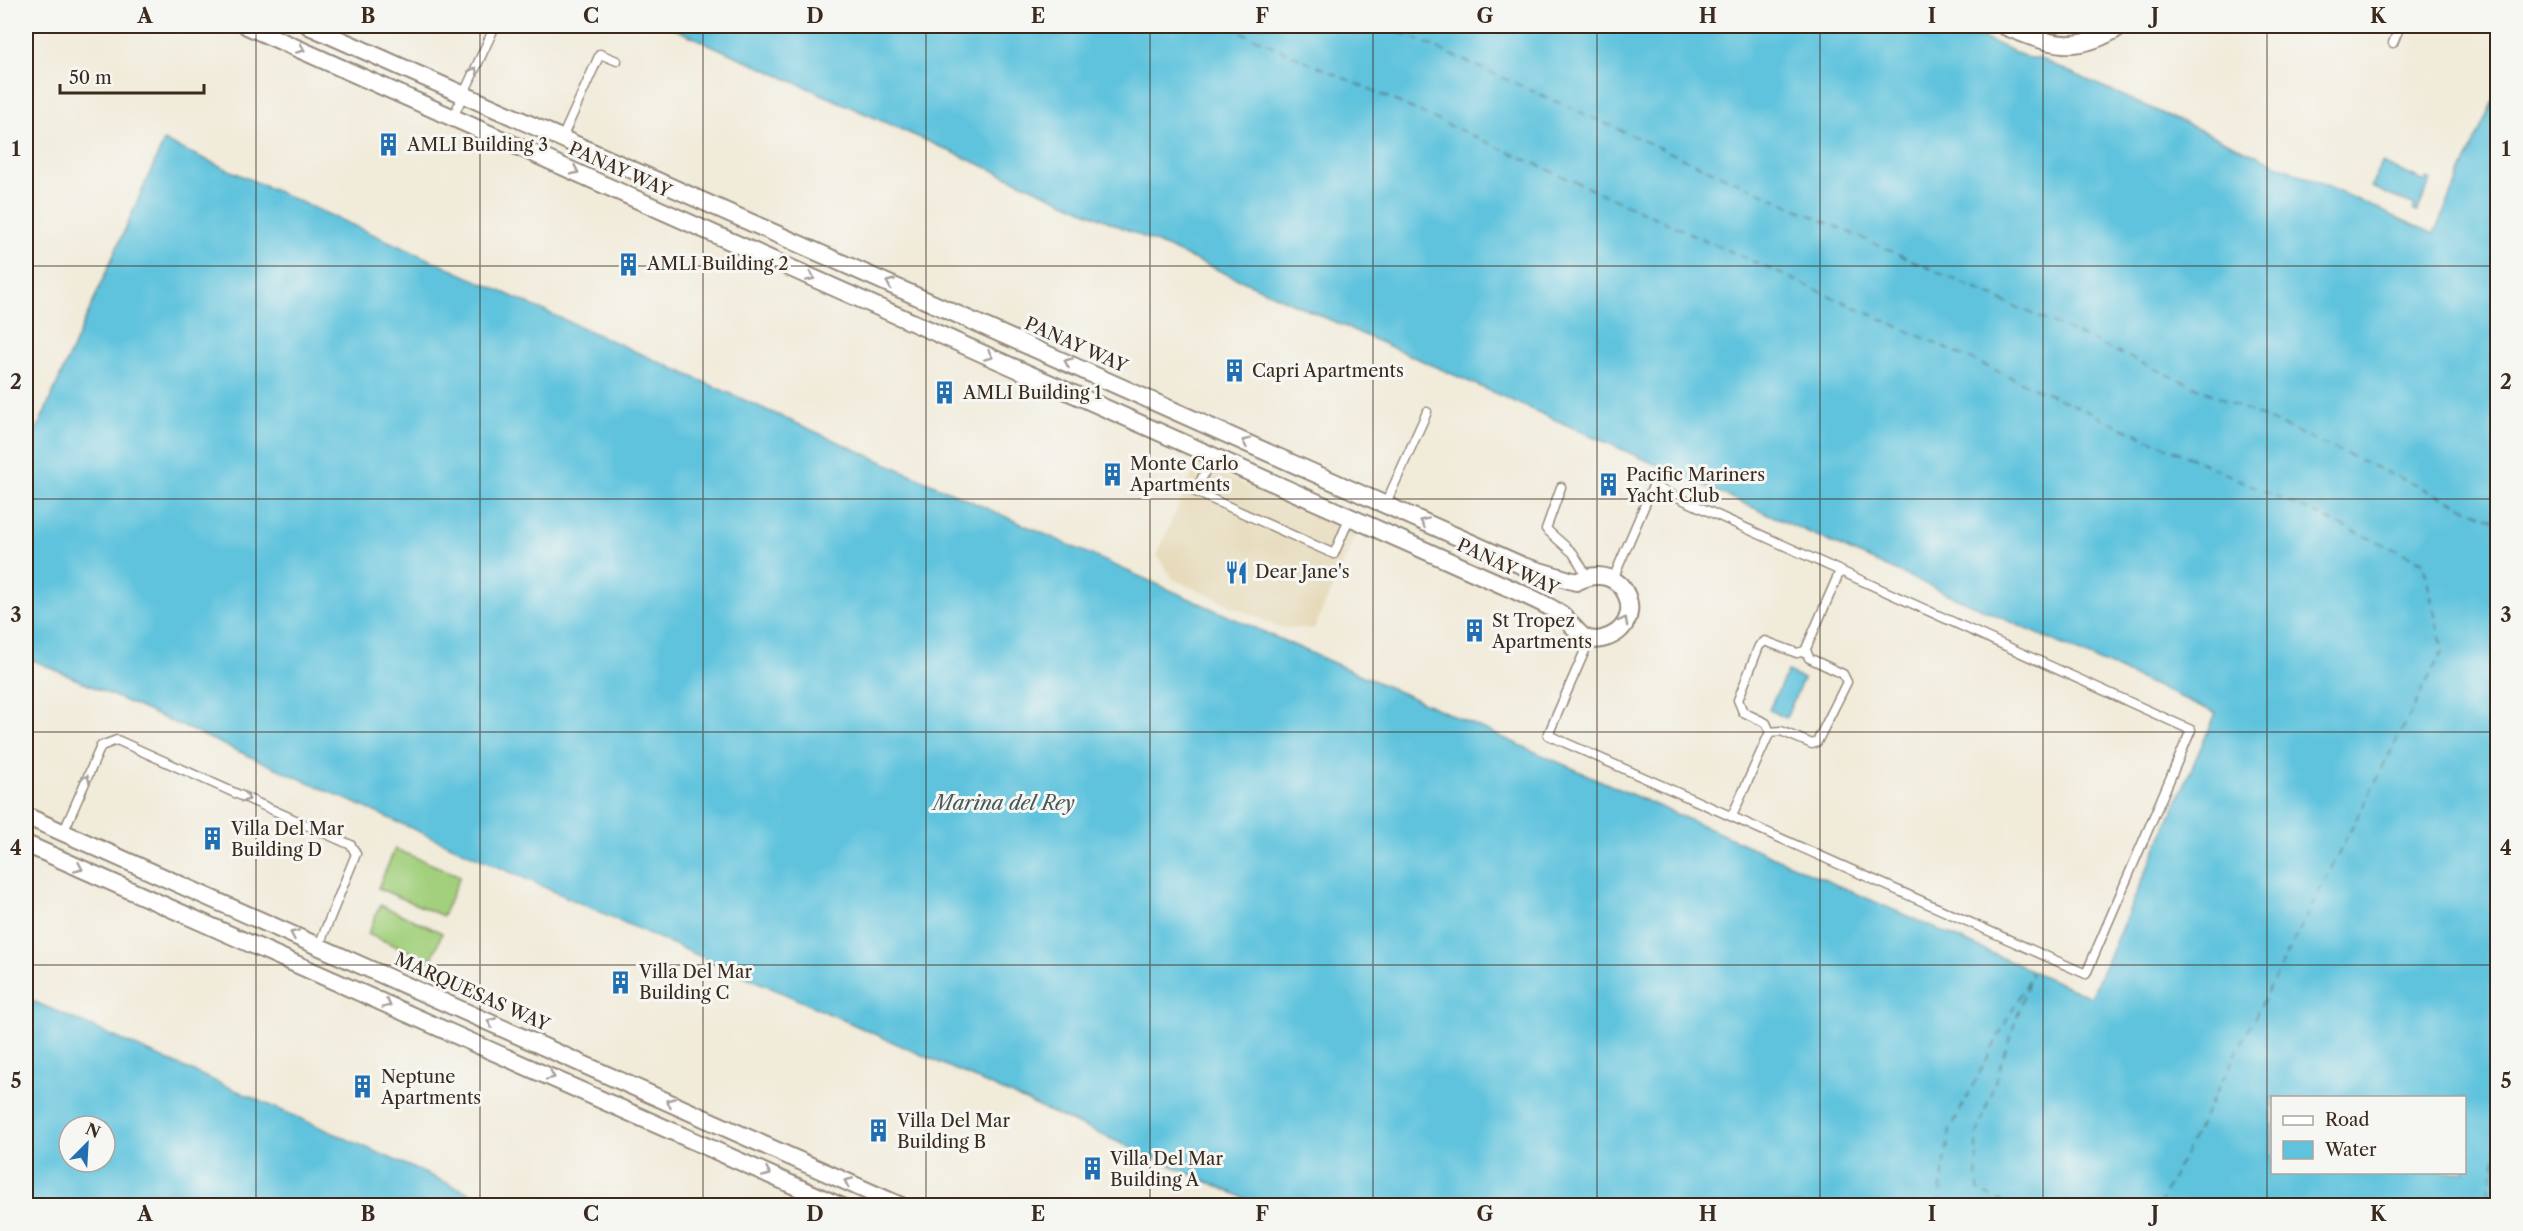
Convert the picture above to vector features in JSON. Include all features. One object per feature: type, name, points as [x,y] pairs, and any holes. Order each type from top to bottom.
[{"type":"street","name":"PANAY WAY","points":[[248,26],[1516,591],[1563,615],[1578,634],[1590,639]]},
{"type":"street","name":"PANAY WAY","points":[[309,26],[1523,567],[1576,582],[1587,576],[1602,575],[1613,579]]},
{"type":"street","points":[[2004,26],[2032,38],[2066,45],[2101,38],[2121,26]]},
{"type":"street","points":[[1590,639],[1598,640],[1612,636],[1624,625],[1629,614],[1629,599],[1623,588],[1613,579]]},
{"type":"street","name":"MARQUESAS WAY","points":[[26,816],[901,1206]]},
{"type":"street","points":[[53,857],[63,833]]},
{"type":"street","points":[[26,844],[840,1206]]},
{"type":"street","points":[[245,941],[254,916]]},
{"type":"street","points":[[440,1027],[450,1004]]},
{"type":"street","points":[[731,1157],[741,1134]]},
{"type":"lane","points":[[453,117],[495,26]]},
{"type":"lane","points":[[2392,43],[2400,26]]},
{"type":"lane","points":[[562,138],[600,54],[617,61]]},
{"type":"lane","points":[[1386,505],[1427,412]]},
{"type":"lane","points":[[1212,455],[1196,492],[1334,554],[1350,517]]},
{"type":"lane","points":[[1590,639],[1548,735],[2086,974],[2191,730],[1653,486],[1613,579]]},
{"type":"lane","points":[[1561,487],[1546,529],[1573,553],[1587,576]]},
{"type":"lane","points":[[1770,732],[1781,731],[1812,744],[1817,742],[1847,682],[1843,674],[1809,658],[1806,650],[1840,571]]},
{"type":"lane","points":[[1732,816],[1770,732],[1766,723],[1743,712],[1738,700],[1759,646],[1765,641],[1797,653],[1806,650]]},
{"type":"lane","points":[[63,833],[101,746],[117,740],[351,845],[356,855],[319,945]]},
{"type":"shaded area","points":[[1197,463],[1356,535],[1314,629],[1278,627],[1173,579],[1157,555]]},
{"type":"green space","points":[[395,849],[460,876],[443,916],[378,888]]},
{"type":"green space","points":[[380,905],[442,933],[431,961],[368,934]]},
{"type":"water","name":"Marina del Rey","points":[[668,26],[1956,26],[2028,58],[2038,58],[2434,234],[2497,91],[2497,1205],[1260,1205],[26,657],[26,454],[164,141],[1320,657],[2091,997],[2216,713]]},
{"type":"water","points":[[2382,163],[2425,182],[2427,178],[2431,180],[2417,212],[2413,210],[2415,206],[2371,187]]},
{"type":"water","points":[[1787,672],[1803,679],[1786,718],[1769,710]]},
{"type":"water","points":[[26,998],[497,1205],[26,1205]]},
{"type":"ferry route","points":[[1228,26],[2423,562],[2443,650],[2158,1206]]},
{"type":"ferry route","points":[[1387,26],[2498,522]]},
{"type":"ferry route","points":[[1938,1206],[1950,1130],[2032,972],[1976,1138],[1978,1190],[2011,1206]]},
{"type":"ferry route","points":[[2485,1206],[2498,1149]]},
{"type":"place","name":"AMLI Building 3","points":[[389,145]]},
{"type":"place","name":"AMLI Building 2","points":[[629,264]]},
{"type":"place","name":"Capri Apartments","points":[[1234,371]]},
{"type":"place","name":"AMLI Building 1","points":[[945,393]]},
{"type":"place","name":"Monte Carlo Apartments","points":[[1112,474]]},
{"type":"place","name":"Pacific Mariners Yacht Club","points":[[1608,485]]},
{"type":"place","name":"Dear Jane's","points":[[1237,572]]},
{"type":"place","name":"St Tropez Apartments","points":[[1474,631]]},
{"type":"place","name":"Villa Del Mar Building D","points":[[213,839]]},
{"type":"place","name":"Villa Del Mar Building C","points":[[621,982]]},
{"type":"place","name":"Neptune Apartments","points":[[363,1087]]},
{"type":"place","name":"Villa Del Mar Building B","points":[[879,1131]]},
{"type":"place","name":"Villa Del Mar Building A","points":[[1092,1169]]}]
